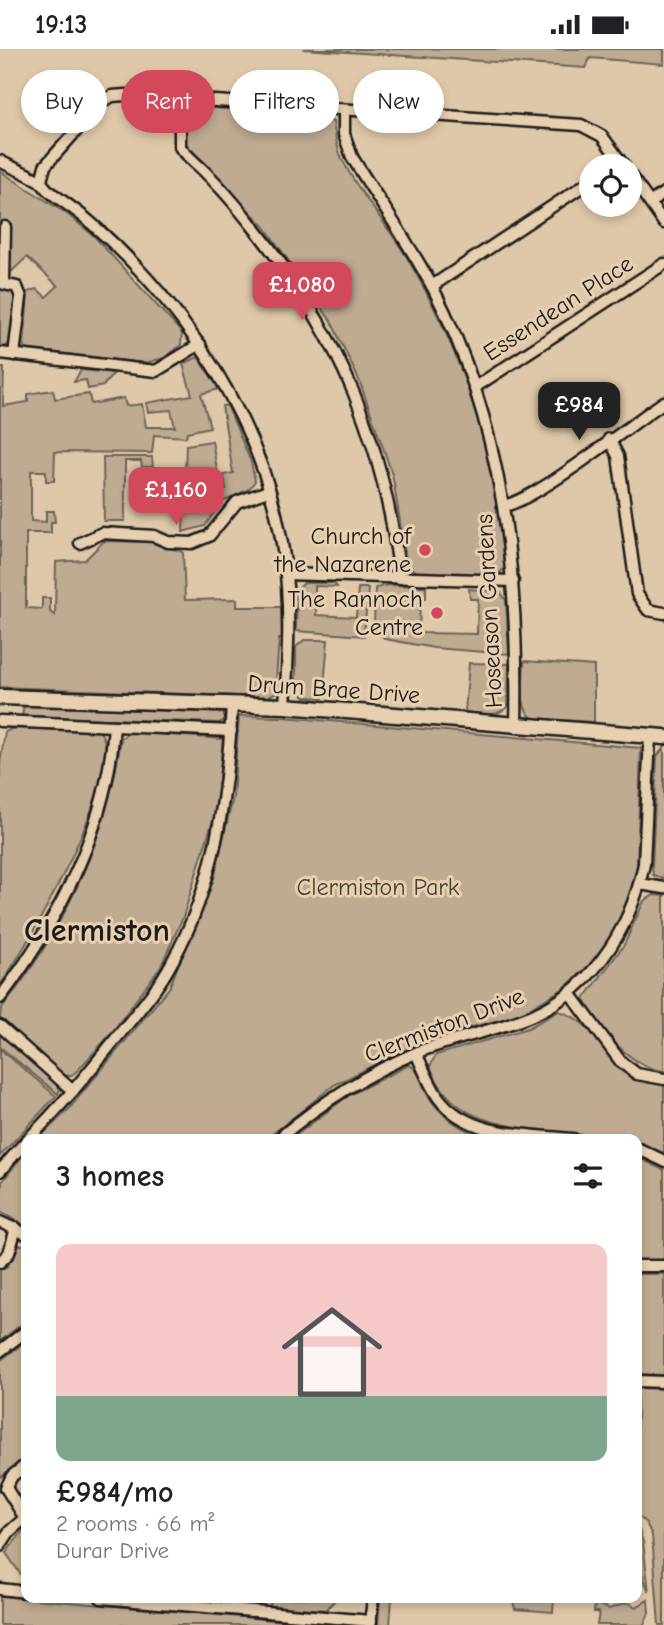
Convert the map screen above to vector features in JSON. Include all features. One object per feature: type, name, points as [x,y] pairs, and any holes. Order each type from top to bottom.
[{"type":"street","points":[[41,181],[45,166],[101,103],[112,96],[121,96]]},
{"type":"street","points":[[215,101],[581,125],[602,136],[612,154]]},
{"type":"street","name":"Hoseason Gardens","points":[[344,110],[344,134],[352,157],[432,286],[475,387],[504,506],[513,581],[517,660],[516,727]]},
{"type":"street","points":[[177,133],[180,147],[254,227],[298,285],[332,342],[354,387],[372,437],[387,492],[400,578]]},
{"type":"street","points":[[0,161],[41,181],[46,189],[76,210],[120,249],[166,300],[200,344],[234,402],[277,519],[286,574],[288,637],[285,706]]},
{"type":"street","points":[[432,286],[579,189]]},
{"type":"street","points":[[642,190],[664,223]]},
{"type":"street","points":[[651,202],[664,193]]},
{"type":"street","points":[[5,227],[4,284],[17,287],[21,297],[14,355]]},
{"type":"street","name":"Essendean Place","points":[[475,387],[664,264]]},
{"type":"street","points":[[0,353],[156,371],[200,344]]},
{"type":"street","points":[[504,506],[520,501],[664,402]]},
{"type":"street","points":[[609,439],[618,456],[636,594],[648,610],[664,613]]},
{"type":"street","points":[[80,543],[102,533],[154,536],[168,543],[192,543],[209,536],[237,502],[268,491]]},
{"type":"street","points":[[286,574],[513,581]]},
{"type":"street","name":"Drum Brae Drive","points":[[0,697],[285,706],[657,737]]},
{"type":"street","points":[[33,1134],[73,1091],[157,987],[173,961],[205,880],[219,832],[232,705]]},
{"type":"street","points":[[0,721],[231,731]]},
{"type":"street","points":[[0,998],[48,926],[83,853],[109,775],[114,726]]},
{"type":"street","name":"Clermiston Drive","points":[[284,1134],[337,1092],[416,1053],[521,1020],[570,993],[601,963],[629,917],[640,884],[657,737]]},
{"type":"street","points":[[640,884],[664,888]]},
{"type":"street","points":[[570,993],[621,1062],[637,1074],[664,1079]]},
{"type":"street","points":[[0,1026],[73,1091]]},
{"type":"street","points":[[416,1053],[436,1095],[463,1120],[485,1128],[533,1134]]},
{"type":"street","points":[[0,1171],[21,1147]]},
{"type":"street","points":[[642,1150],[664,1161]]},
{"type":"street","points":[[0,1222],[21,1231]]},
{"type":"street","points":[[0,1262],[9,1253],[16,1228]]},
{"type":"street","points":[[642,1266],[664,1266]]},
{"type":"street","points":[[0,1351],[21,1335]]},
{"type":"street","points":[[642,1381],[664,1382]]},
{"type":"street","points":[[21,1469],[12,1476],[6,1488],[21,1510]]},
{"type":"street","points":[[0,1546],[9,1532],[21,1522]]},
{"type":"street","points":[[0,1589],[21,1591]]},
{"type":"street","points":[[208,1603],[371,1623],[373,1603]]},
{"type":"green space","points":[[303,49],[664,49],[664,64],[590,58],[586,68]]},
{"type":"green space","points":[[215,108],[229,109],[229,133],[335,133],[346,167],[409,261],[428,296],[474,406],[500,522],[505,562],[504,569],[496,576],[421,574],[407,566],[393,478],[359,380],[331,321],[264,226],[186,146],[183,133],[215,133]]},
{"type":"green space","points":[[0,171],[67,214],[94,236],[182,333],[181,345],[164,358],[145,363],[24,349],[28,292],[37,289],[46,297],[58,286],[27,257],[9,274],[11,226],[2,226],[1,289],[12,290],[15,295],[12,337],[8,345],[0,348]]},
{"type":"green space","points":[[198,357],[219,389],[201,394],[210,427],[187,432],[186,437],[154,435],[152,453],[55,452],[54,481],[46,481],[46,471],[31,471],[31,521],[46,522],[46,511],[54,511],[55,522],[51,522],[51,533],[26,533],[26,608],[42,609],[42,598],[50,598],[50,612],[55,615],[56,562],[85,560],[104,541],[152,542],[183,552],[185,600],[237,599],[237,607],[281,607],[282,639],[279,639],[275,693],[267,697],[0,687],[0,368],[4,368],[3,406],[28,402],[28,394],[53,390],[55,399],[89,394],[91,404],[124,398],[126,406],[142,404],[146,427],[175,427],[171,410],[148,412],[146,403],[192,395],[183,364]]},
{"type":"green space","points":[[81,370],[114,373],[103,386],[88,389],[86,380],[74,382]]},
{"type":"green space","points":[[227,405],[251,462],[255,481],[249,489],[222,502],[205,526],[183,532],[186,445],[212,441],[218,475],[214,476],[216,490],[226,489],[224,475],[233,473],[222,406]]},
{"type":"green space","points":[[103,457],[152,457],[153,467],[142,467],[141,461],[125,461],[125,521],[104,521]]},
{"type":"green space","points":[[304,583],[334,583],[337,587],[315,586],[315,596],[323,597],[323,600],[317,601],[316,615],[356,617],[358,588],[368,588],[364,636],[296,631],[297,590]]},
{"type":"green space","points":[[389,585],[426,586],[426,598],[420,598],[419,633],[477,634],[478,599],[470,599],[469,589],[500,592],[506,600],[509,654],[434,648],[385,639],[374,627],[375,588]]},
{"type":"green space","points":[[304,640],[328,640],[323,698],[305,697],[296,689],[296,647]]},
{"type":"green space","points":[[524,661],[594,666],[594,722],[534,719],[523,701]]},
{"type":"green space","points":[[469,663],[509,664],[508,706],[498,713],[488,715],[465,712]]},
{"type":"green space","points":[[24,705],[223,713],[226,720],[219,723],[22,716]]},
{"type":"green space","name":"Clermiston Park","points":[[239,716],[283,717],[641,748],[637,866],[624,919],[598,958],[564,988],[519,1015],[445,1034],[334,1085],[272,1134],[43,1134],[68,1110],[169,988],[214,878],[233,797]]},
{"type":"green space","points":[[14,728],[99,731],[105,750],[101,779],[89,817],[71,858],[51,899],[0,985],[0,763],[5,732]]},
{"type":"green space","points":[[131,732],[223,739],[216,810],[183,917],[161,966],[109,1036],[76,1072],[70,1076],[61,1075],[4,1024],[0,1019],[1,1009],[44,948],[79,881],[94,847],[105,811],[121,738]]},
{"type":"green space","points":[[664,748],[664,879],[653,875],[652,867],[657,756]]},
{"type":"green space","points":[[654,895],[664,896],[664,1071],[639,1063],[628,1055],[607,1034],[584,999],[624,945],[644,901]]},
{"type":"green space","points":[[559,1011],[587,1027],[617,1063],[630,1073],[645,1081],[664,1084],[664,1153],[642,1144],[642,1134],[576,1134],[484,1119],[452,1100],[440,1086],[430,1066],[436,1055],[528,1028]]},
{"type":"green space","points":[[0,1033],[61,1086],[58,1094],[0,1047]]},
{"type":"green space","points":[[0,1049],[56,1096],[0,1156]]},
{"type":"green space","points":[[409,1065],[417,1073],[438,1109],[462,1128],[477,1134],[298,1134],[349,1095]]},
{"type":"green space","points":[[21,1157],[21,1223],[0,1212],[2,1182]]},
{"type":"green space","points":[[642,1159],[664,1170],[664,1261],[642,1260]]},
{"type":"green space","points":[[21,1245],[21,1325],[0,1341],[0,1270],[8,1266]]},
{"type":"green space","points":[[642,1274],[664,1274],[664,1375],[642,1374]]},
{"type":"green space","points":[[21,1345],[21,1460],[0,1478],[0,1361]]},
{"type":"green space","points":[[642,1388],[664,1389],[664,1625],[659,1625],[652,1535],[642,1519]]},
{"type":"green space","points":[[21,1534],[21,1575],[6,1553]]},
{"type":"green space","points":[[642,1539],[643,1542],[649,1592],[642,1574]]},
{"type":"green space","points":[[0,1596],[21,1598],[21,1603],[80,1603],[323,1625],[0,1625]]},
{"type":"green space","points":[[648,1600],[649,1613],[644,1625],[597,1625],[599,1612],[594,1612],[595,1603],[609,1609],[625,1603],[636,1607]]},
{"type":"green space","points":[[270,1603],[332,1603],[326,1610],[270,1606]]},
{"type":"green space","points":[[380,1603],[392,1603],[390,1625],[378,1625]]},
{"type":"green space","points":[[513,1603],[554,1603],[553,1612],[515,1609]]},
{"type":"place","name":"Church of the Nazarene","points":[[425,550]]},
{"type":"place","name":"The Rannoch Centre","points":[[437,613]]},
{"type":"district","name":"Clermiston","points":[[97,930]]}]
